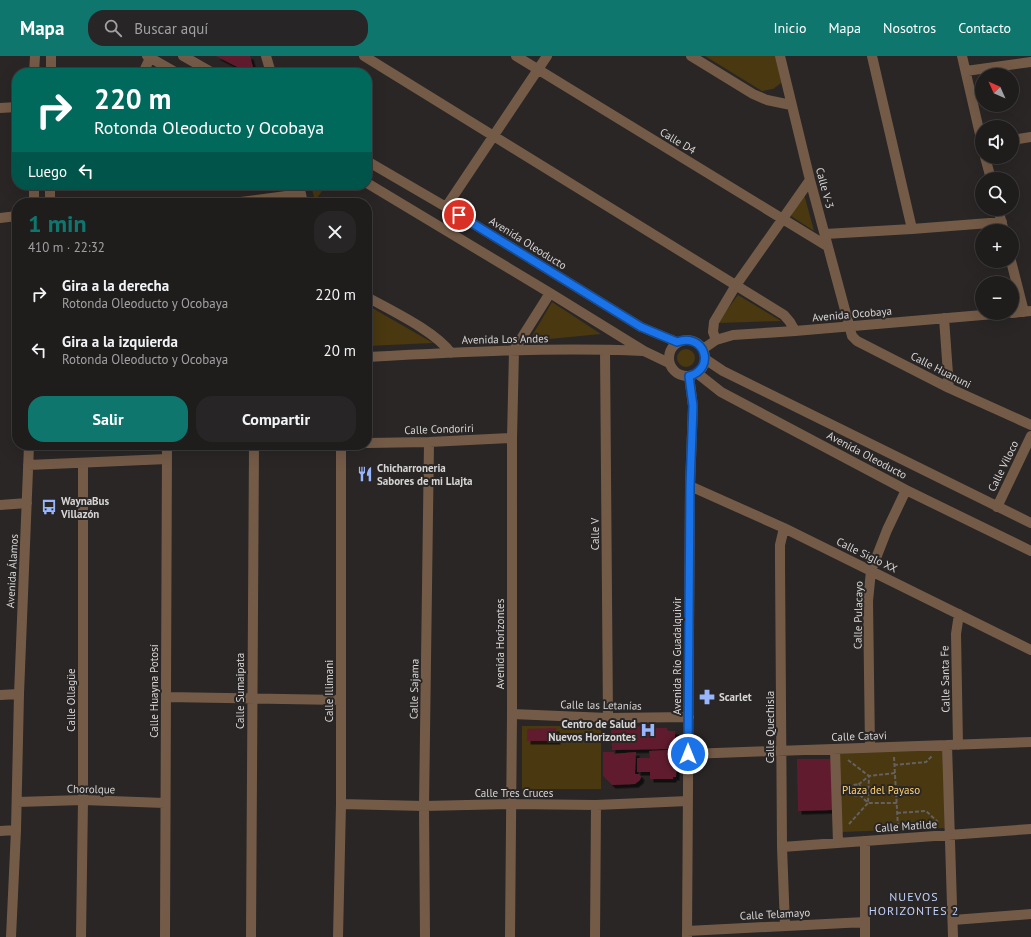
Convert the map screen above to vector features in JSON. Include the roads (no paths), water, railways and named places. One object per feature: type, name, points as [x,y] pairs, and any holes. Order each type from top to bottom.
[{"type":"street","points":[[34,68],[35,56]]},
{"type":"street","points":[[51,56],[51,68]]},
{"type":"street","points":[[183,56],[204,68]]},
{"type":"street","points":[[266,56],[269,68]]},
{"type":"street","points":[[364,56],[784,315],[790,322],[795,332]]},
{"type":"street","name":"Calle D4","points":[[516,56],[827,246]]},
{"type":"street","points":[[446,207],[547,56]]},
{"type":"street","points":[[691,56],[753,94],[767,100],[791,106]]},
{"type":"street","name":"Calle V-3","points":[[780,56],[791,106],[827,246],[850,326]]},
{"type":"street","points":[[872,56],[912,229]]},
{"type":"street","points":[[962,56],[977,120]]},
{"type":"street","points":[[145,68],[149,57],[168,68]]},
{"type":"street","points":[[966,70],[1031,62]]},
{"type":"street","points":[[0,108],[12,107]]},
{"type":"street","points":[[1019,139],[1031,137]]},
{"type":"street","name":"Avenida Oleoducto","points":[[372,164],[446,207],[641,327],[677,342]]},
{"type":"street","points":[[716,340],[713,332],[714,322],[736,285],[810,180]]},
{"type":"street","points":[[372,186],[644,351],[669,363]]},
{"type":"street","points":[[271,198],[301,194]]},
{"type":"street","points":[[0,218],[12,217]]},
{"type":"street","points":[[825,234],[975,227]]},
{"type":"street","points":[[1013,268],[1027,311]]},
{"type":"street","points":[[514,350],[550,293]]},
{"type":"street","points":[[372,299],[430,333],[445,344],[451,353]]},
{"type":"street","name":"Avenida Ocobaya","points":[[704,354],[716,340],[733,335],[795,332],[975,316]]},
{"type":"street","points":[[944,318],[949,388]]},
{"type":"street","name":"Calle Huanuni","points":[[850,326],[852,336],[857,341],[949,388],[1031,425]]},
{"type":"street","points":[[683,340],[694,341],[704,354],[704,364],[693,374],[683,376],[672,369],[669,363],[669,355],[672,348],[677,342],[683,340]]},
{"type":"street","name":"Avenida Los Andes","points":[[372,357],[514,350],[644,351]]},
{"type":"street","name":"Avenida Horizontes","points":[[510,937],[512,438],[514,350]]},
{"type":"street","name":"Calle V","points":[[605,350],[608,718]]},
{"type":"street","name":"Avenida Oleoducto","points":[[704,354],[723,372],[1031,523]]},
{"type":"street","name":"Avenida Oleoducto","points":[[693,374],[721,392],[906,490],[1031,551]]},
{"type":"street","name":"Avenida Río Guadalquivir","points":[[687,934],[690,486],[693,374]]},
{"type":"street","name":"Calle Viloco","points":[[997,507],[1031,436]]},
{"type":"street","name":"Calle Condoriri","points":[[372,442],[429,442],[512,438]]},
{"type":"street","name":"Calle Sajama","points":[[425,937],[424,806],[429,442]]},
{"type":"street","name":"Avenida Álamos","points":[[11,937],[29,450]]},
{"type":"street","name":"Calle Huayna Potosí","points":[[165,937],[167,450]]},
{"type":"street","name":"Calle Sumaipata","points":[[251,937],[254,450]]},
{"type":"street","name":"Calle Illimani","points":[[338,937],[341,804],[341,450]]},
{"type":"street","points":[[28,465],[167,459]]},
{"type":"street","name":"Calle Ollagüe","points":[[81,937],[83,800],[83,463]]},
{"type":"street","name":"Calle Siglo XX","points":[[690,486],[784,528],[1031,650]]},
{"type":"street","name":"Calle Pulacayo","points":[[870,748],[868,601],[871,571],[887,530],[906,490]]},
{"type":"street","points":[[0,504],[27,503]]},
{"type":"street","name":"Calle Quechisla","points":[[784,528],[780,545],[780,563],[782,847],[785,926]]},
{"type":"street","name":"Calle Santa Fe","points":[[958,744],[956,640],[959,614]]},
{"type":"street","points":[[0,695],[19,694]]},
{"type":"street","points":[[166,697],[341,700]]},
{"type":"street","name":"Calle las Letanías","points":[[512,714],[608,718],[689,717]]},
{"type":"street","name":"Calle Catavi","points":[[688,754],[1031,742]]},
{"type":"street","points":[[947,745],[953,937]]},
{"type":"street","points":[[835,749],[838,843]]},
{"type":"street","name":"Chorolque","points":[[17,802],[83,800],[166,803]]},
{"type":"street","name":"Calle Tres Cruces","points":[[341,804],[424,806],[511,804],[596,805],[688,801]]},
{"type":"street","points":[[595,937],[596,805]]},
{"type":"street","name":"Calle Matilde","points":[[782,847],[1031,829]]},
{"type":"street","points":[[0,831],[16,830]]},
{"type":"street","points":[[865,937],[866,841]]},
{"type":"street","points":[[953,920],[1031,914]]},
{"type":"street","name":"Calle Telamayo","points":[[687,934],[785,926],[865,922]]},
{"type":"place","name":"Chicharroneria Sabores de mi Llajta","points":[[365,474]]},
{"type":"place","name":"WaynaBus Villazón","points":[[49,507]]},
{"type":"place","name":"Scarlet","points":[[707,697]]},
{"type":"place","name":"Centro de Salud Nuevos Horizontes","points":[[648,730]]},
{"type":"district","name":"NUEVOS HORIZONTES 2","points":[[914,904]]},
{"type":"park label","name":"Plaza del Payaso","points":[[881,790]]}]
